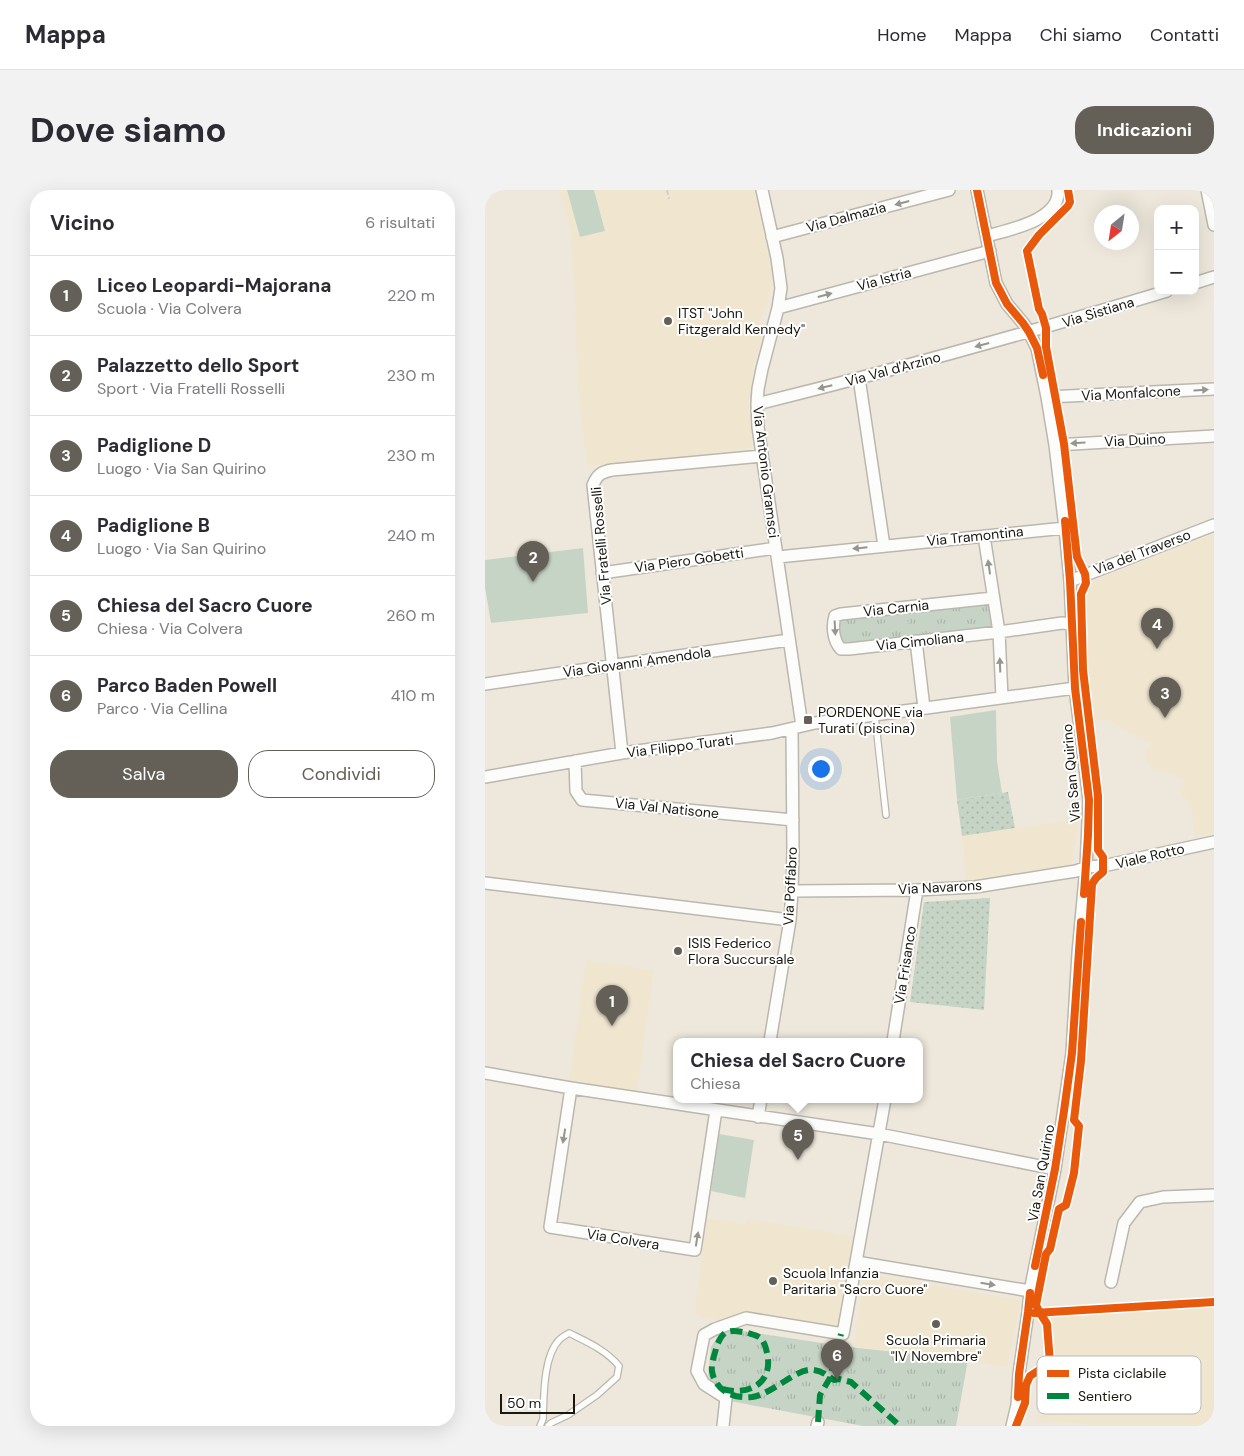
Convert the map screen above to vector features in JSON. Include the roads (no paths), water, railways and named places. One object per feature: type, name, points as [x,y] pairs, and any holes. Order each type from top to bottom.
[{"type":"street","name":"Via Antonio Gramsci","points":[[762,190],[781,280],[778,308],[762,369],[757,404],[762,456],[789,640],[797,727]]},
{"type":"street","name":"Via Dalmazia","points":[[772,237],[949,190]]},
{"type":"street","name":"Via San Quirino","points":[[977,190],[996,283],[1002,295],[1029,332],[1039,355],[1047,397],[1055,444],[1065,528],[1070,581],[1075,688],[1089,800],[1086,867],[1071,1053],[1055,1169],[1030,1291],[1019,1374],[1017,1405],[1012,1426]]},
{"type":"street","points":[[987,236],[1033,222],[1044,215],[1057,202],[1059,190]]},
{"type":"street","points":[[1207,190],[1212,200],[1214,225]]},
{"type":"street","name":"Via Istria","points":[[778,308],[990,251]]},
{"type":"street","points":[[1199,282],[1214,277]]},
{"type":"street","name":"Via Sistiana","points":[[1029,332],[1154,295]]},
{"type":"street","name":"Via Val d'Arzino","points":[[757,404],[1029,332]]},
{"type":"street","points":[[859,378],[884,546]]},
{"type":"street","name":"Via Monfalcone","points":[[1047,397],[1214,389]]},
{"type":"street","name":"Via Duino","points":[[1055,444],[1214,436]]},
{"type":"street","name":"Via Fratelli Rosselli","points":[[622,753],[593,485],[596,478],[602,472],[762,456]]},
{"type":"street","name":"Via del Traverso","points":[[1070,581],[1214,525]]},
{"type":"street","name":"Via Tramontina","points":[[777,553],[884,546],[1065,528]]},
{"type":"street","points":[[984,536],[999,632],[1001,698]]},
{"type":"street","name":"Via Piero Gobetti","points":[[602,573],[777,553]]},
{"type":"street","name":"Via Carnia","points":[[841,649],[836,644],[833,622],[835,616],[993,598]]},
{"type":"street","name":"Via Cimoliana","points":[[841,649],[999,632],[1062,623],[1071,624]]},
{"type":"street","name":"Via Giovanni Amendola","points":[[485,684],[789,640]]},
{"type":"street","points":[[916,641],[924,708]]},
{"type":"street","name":"Via Filippo Turati","points":[[485,777],[622,753],[772,734],[797,727],[1075,688]]},
{"type":"street","name":"Via Poffabro","points":[[770,1038],[792,891],[797,727]]},
{"type":"street","name":"Via Val Natisone","points":[[575,761],[576,790],[582,800],[793,820]]},
{"type":"street","name":"Viale Rotto","points":[[1086,867],[1103,866],[1214,842]]},
{"type":"street","name":"Via Navarons","points":[[792,891],[917,890],[975,886],[1086,867]]},
{"type":"street","points":[[485,882],[789,920]]},
{"type":"street","name":"Via Frisanco","points":[[893,1038],[917,890]]},
{"type":"street","points":[[485,1073],[758,1117],[879,1134],[1055,1169]]},
{"type":"street","name":"Via Colvera","points":[[571,1088],[549,1226],[695,1250],[716,1110]]},
{"type":"street","points":[[758,1117],[760,1103]]},
{"type":"street","points":[[723,1426],[726,1398],[704,1384],[697,1371],[704,1335],[715,1328],[746,1318],[843,1334],[884,1103]]},
{"type":"street","points":[[1111,1282],[1124,1223],[1140,1202],[1163,1197],[1214,1195]]},
{"type":"street","points":[[856,1262],[1030,1291]]},
{"type":"lane","points":[[875,716],[886,815]]},
{"type":"lane","points":[[541,1426],[546,1374],[551,1353],[559,1340],[569,1333],[612,1357],[619,1366],[617,1377],[597,1395],[548,1426]]},
{"type":"place","name":"ITST \"John Fitzgerald Kennedy\"","points":[[668,321]]},
{"type":"place","name":"Palazzetto dello Sport","points":[[533,582]]},
{"type":"place","name":"Padiglione B","points":[[1157,649]]},
{"type":"place","name":"Padiglione D","points":[[1165,718]]},
{"type":"place","name":"PORDENONE via Turati (piscina)","points":[[808,720]]},
{"type":"place","name":"ISIS Federico Flora Succursale","points":[[678,951]]},
{"type":"place","name":"Liceo Leopardi-Majorana","points":[[612,1026]]},
{"type":"place","name":"Chiesa del Sacro Cuore","points":[[798,1160]]},
{"type":"place","name":"Scuola Infanzia Paritaria \"Sacro Cuore\"","points":[[773,1281]]},
{"type":"place","name":"Scuola Primaria \"IV Novembre\"","points":[[936,1324]]},
{"type":"place","name":"Parco Baden Powell","points":[[837,1380]]}]
